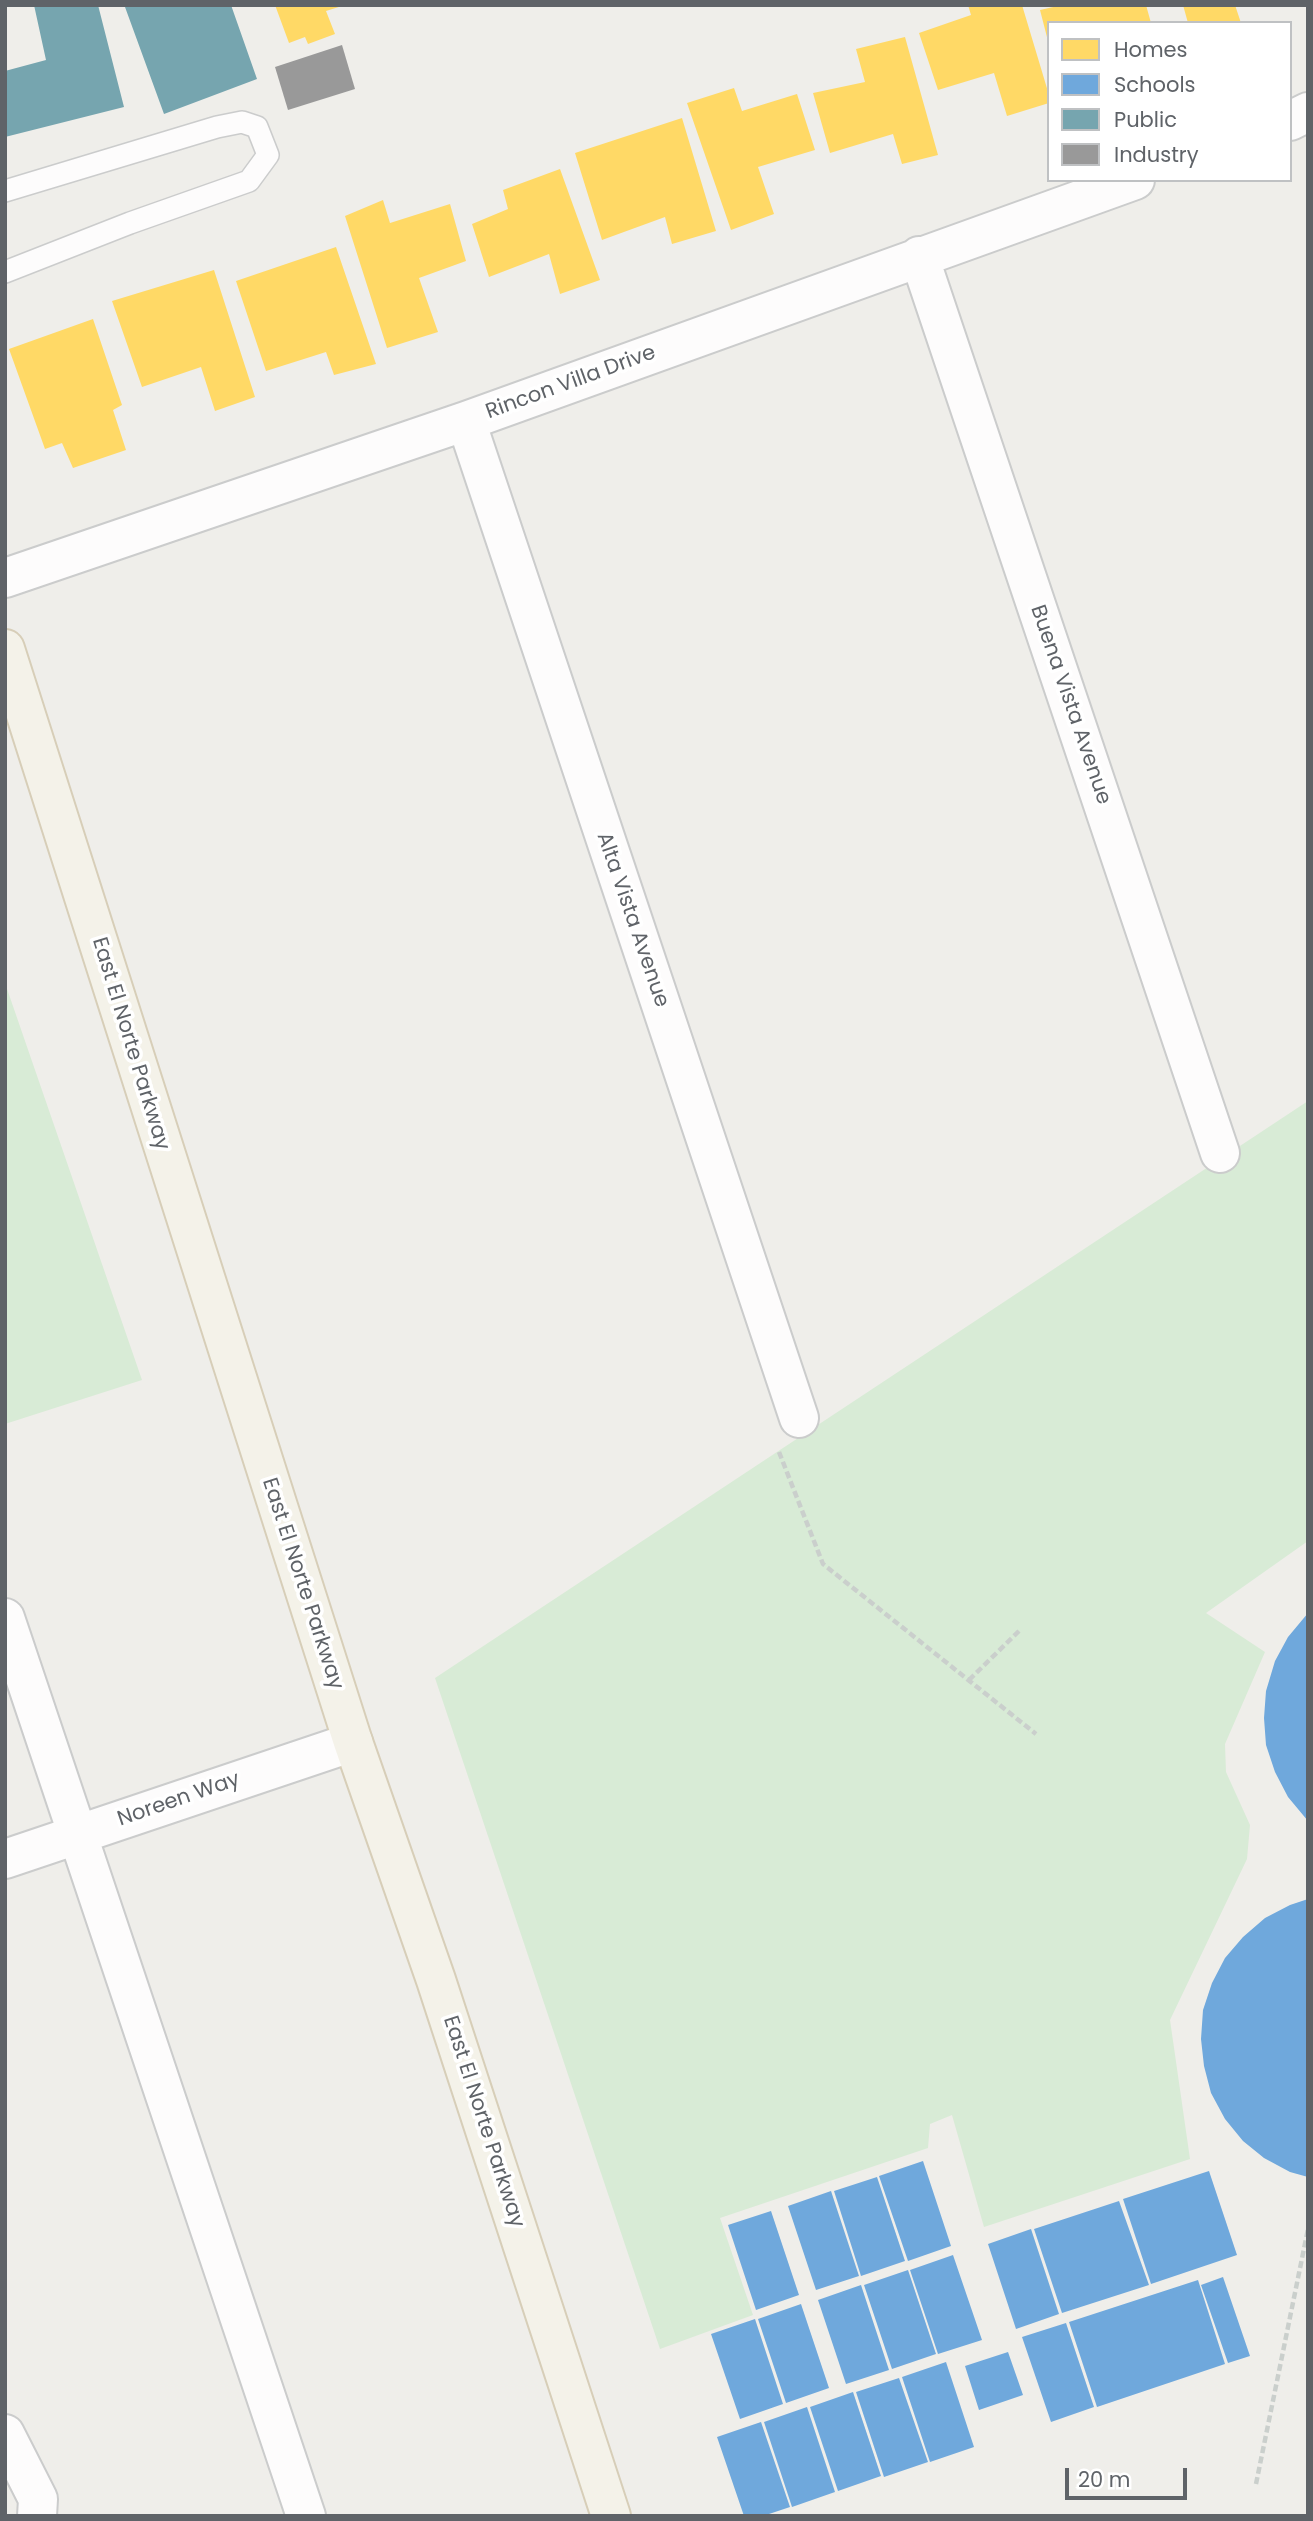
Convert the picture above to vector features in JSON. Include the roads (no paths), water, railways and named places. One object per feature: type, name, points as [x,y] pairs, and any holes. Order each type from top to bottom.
[{"type":"main road","name":"East El Norte Parkway","points":[[5,649],[353,1742],[436,1980],[611,2516]]},
{"type":"street","points":[[1292,120],[1308,112]]},
{"type":"street","name":"Rincon Villa Drive","points":[[5,578],[466,421],[1129,182]]},
{"type":"street","name":"Buena Vista Avenue","points":[[919,257],[1220,1153]]},
{"type":"street","name":"Alta Vista Avenue","points":[[466,421],[799,1418]]},
{"type":"street","points":[[5,1618],[306,2516]]},
{"type":"street","name":"Noreen Way","points":[[5,1859],[353,1742]]},
{"type":"street","points":[[5,2434],[38,2498],[37,2516]]},
{"type":"lane","points":[[5,191],[192,134],[242,122],[257,127],[268,155],[249,181],[130,223],[5,272]]}]
